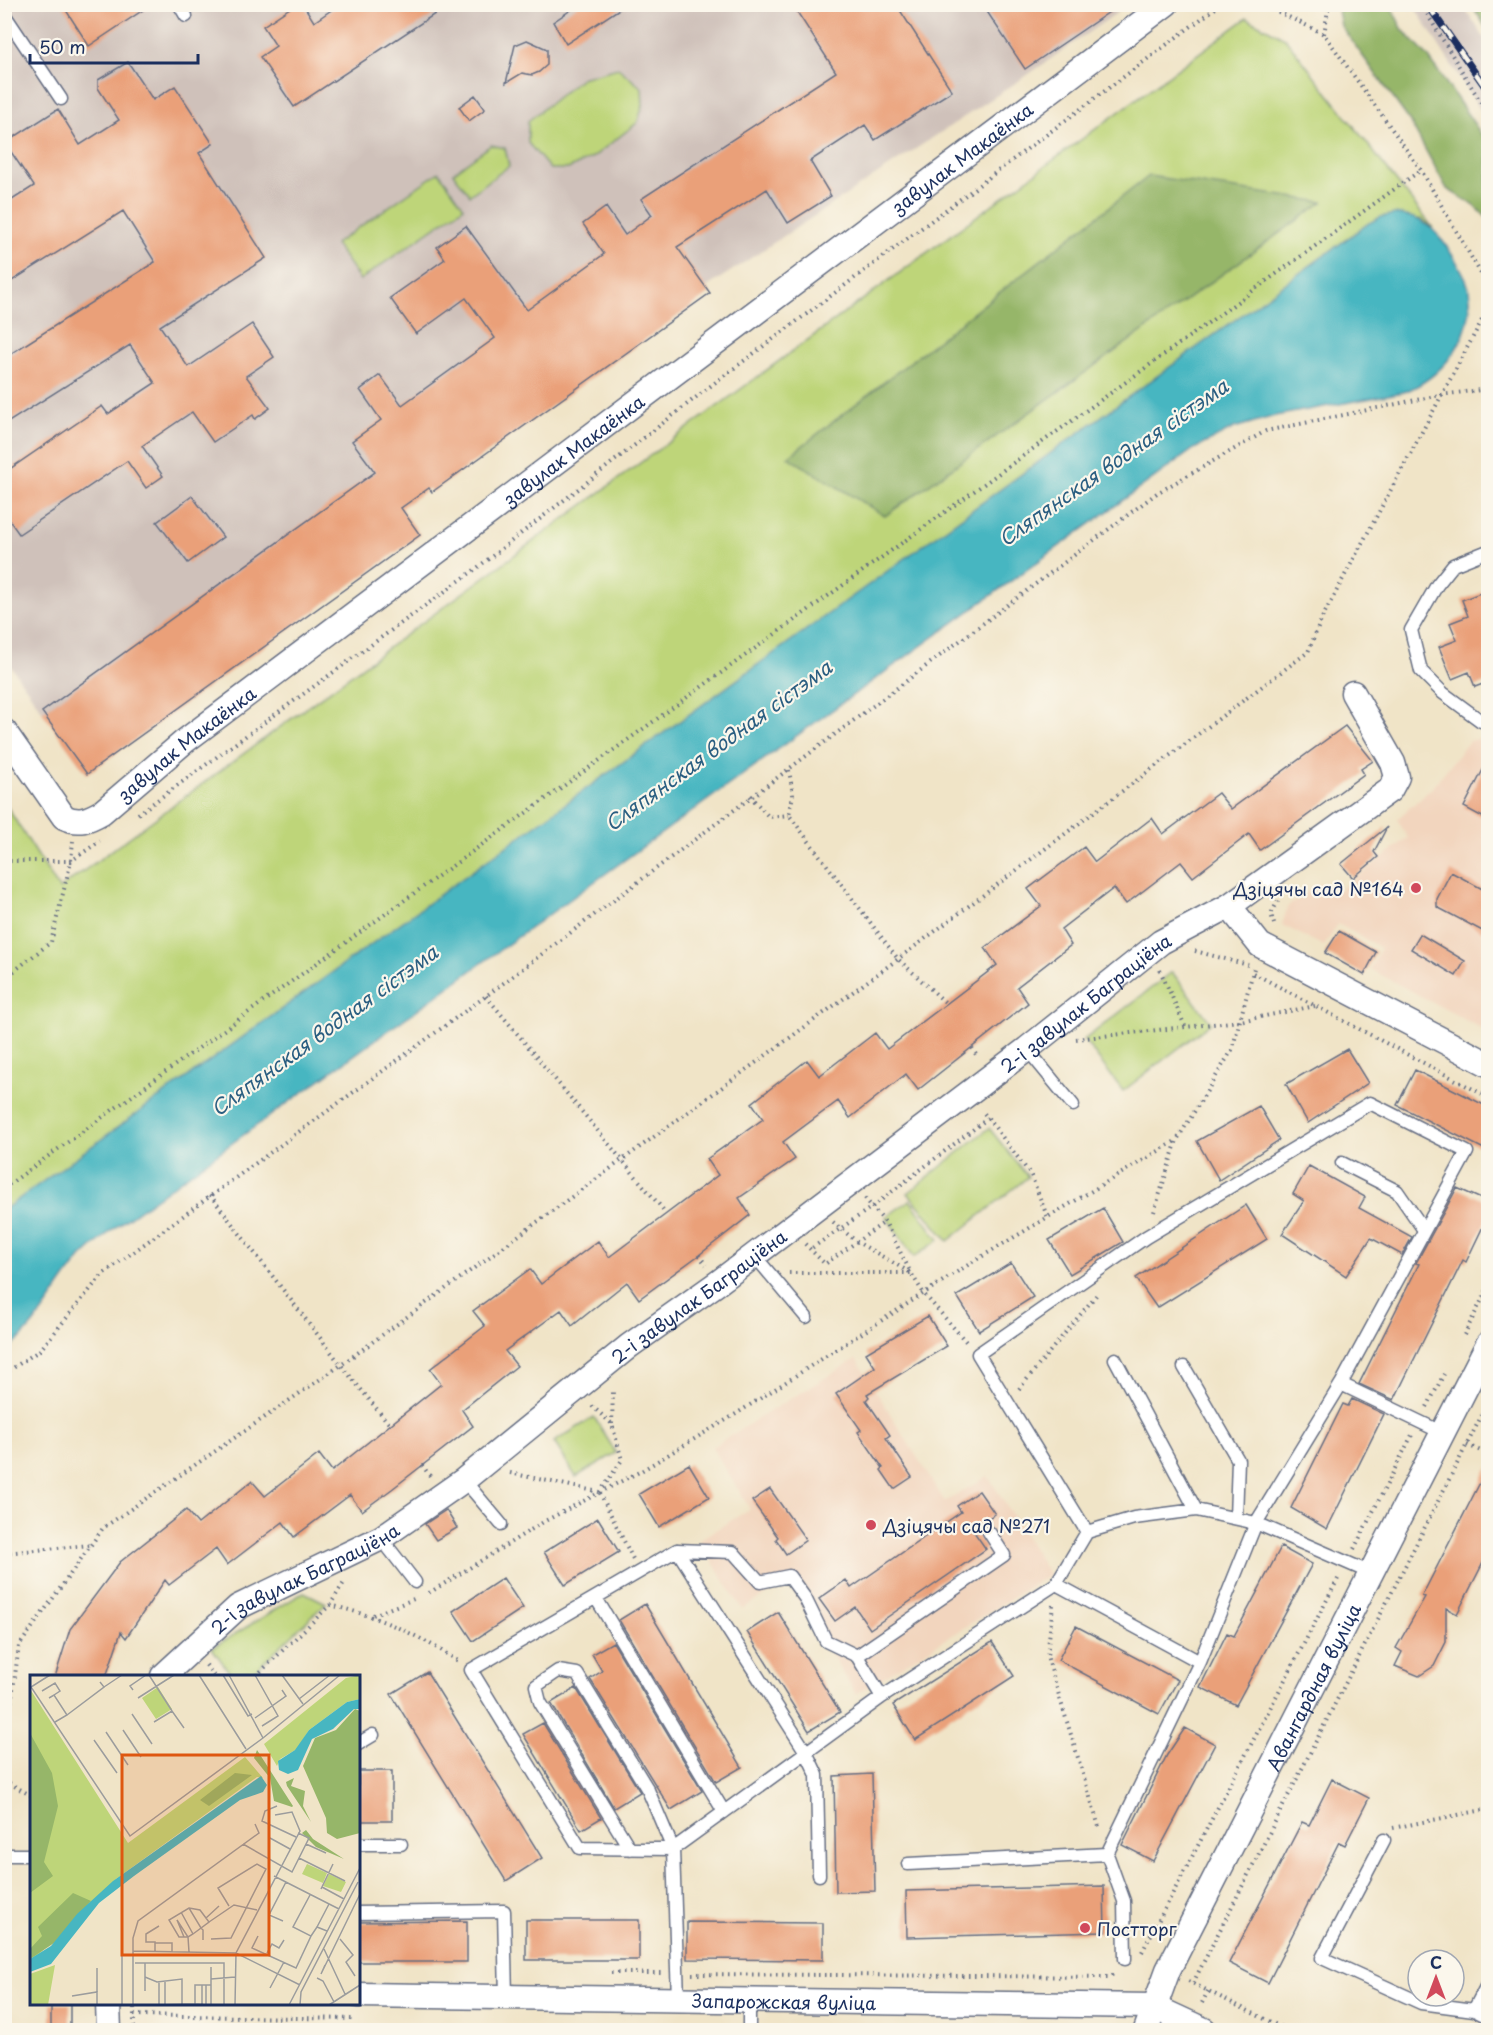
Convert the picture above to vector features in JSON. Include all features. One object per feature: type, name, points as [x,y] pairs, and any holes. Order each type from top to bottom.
[{"type":"street","name":"завулак Макаёнка","points":[[4,731],[64,817],[75,822],[87,820],[102,812],[186,741],[1166,4]]},
{"type":"street","name":"2-і завулак Баграціёна","points":[[165,1675],[238,1607],[381,1538],[464,1480],[629,1346],[762,1264],[816,1208],[1035,1042],[1155,946],[1229,906],[1390,790],[1397,777],[1393,763],[1353,693]]},
{"type":"street","points":[[1229,906],[1260,945],[1488,1064]]},
{"type":"street","name":"Авангардная вуліца","points":[[1146,2031],[1152,2006],[1168,1970],[1488,1344]]},
{"type":"street","name":"Запарожская вуліца","points":[[360,1995],[1152,2006],[1203,2031]]},
{"type":"street","points":[[108,2005],[109,2031]]},
{"type":"lane","points":[[179,4],[186,16]]},
{"type":"lane","points":[[4,14],[61,99]]},
{"type":"lane","points":[[1488,551],[1453,565],[1437,585],[1411,630],[1421,671],[1443,693],[1481,721],[1488,720]]},
{"type":"lane","points":[[1035,1042],[1073,1105]]},
{"type":"lane","points":[[1087,1532],[1012,1413],[978,1354],[1146,1237],[1370,1103],[1467,1152],[1341,1384],[1256,1523],[1200,1662],[1107,1854],[1124,1901],[1125,1959]]},
{"type":"lane","points":[[1342,1163],[1397,1191],[1424,1230]]},
{"type":"lane","points":[[762,1264],[806,1317]]},
{"type":"lane","points":[[1115,1359],[1196,1510]]},
{"type":"lane","points":[[1184,1367],[1238,1460],[1236,1518]]},
{"type":"lane","points":[[1341,1384],[1443,1433]]},
{"type":"lane","points":[[464,1480],[501,1524]]},
{"type":"lane","points":[[882,1697],[857,1656],[826,1641],[805,1598],[789,1576],[760,1582],[733,1552],[676,1550],[471,1670],[580,1848],[673,1850],[882,1697],[1056,1584],[1087,1532],[1134,1518],[1196,1510],[1256,1523],[1371,1573]]},
{"type":"lane","points":[[857,1656],[1004,1555],[989,1532]]},
{"type":"lane","points":[[381,1538],[415,1582]]},
{"type":"lane","points":[[676,1550],[806,1752],[817,1775],[819,1875]]},
{"type":"lane","points":[[1056,1584],[1200,1662]]},
{"type":"lane","points":[[596,1598],[723,1812]]},
{"type":"lane","points":[[630,1849],[540,1702],[536,1686],[558,1671],[577,1674],[648,1790],[673,1850],[678,1999]]},
{"type":"lane","points":[[360,1743],[374,1735]]},
{"type":"lane","points":[[1384,1840],[1322,1958],[1421,2003],[1474,2010],[1488,2017]]},
{"type":"lane","points":[[360,1844],[401,1844]]},
{"type":"lane","points":[[908,1864],[1107,1854]]},
{"type":"lane","points":[[4,1855],[30,1855]]},
{"type":"lane","points":[[360,1913],[504,1911],[506,1997]]},
{"type":"lane","points":[[1474,2010],[1488,1983]]},
{"type":"lane","points":[[749,2000],[749,2031]]},
{"type":"path","points":[[137,815],[473,570],[726,374],[1221,4]]},
{"type":"path","points":[[1262,4],[1324,34],[1421,170],[1488,286]]},
{"type":"path","points":[[1324,34],[1329,4]]},
{"type":"path","points":[[1421,4],[1488,114]]},
{"type":"path","points":[[1477,4],[1488,21]]},
{"type":"path","points":[[4,1188],[1421,170]]},
{"type":"path","points":[[4,1755],[19,1646],[103,1528],[340,1365],[620,1159],[898,959],[1308,652],[1322,618],[1488,309]]},
{"type":"path","points":[[4,1374],[40,1350],[103,1274],[486,996],[1156,493],[1266,431],[1374,411],[1440,395],[1488,389]]},
{"type":"path","points":[[789,770],[793,795],[789,815],[898,959],[947,1004]]},
{"type":"path","points":[[750,796],[769,818],[789,815]]},
{"type":"path","points":[[4,861],[71,861],[109,835]]},
{"type":"path","points":[[4,979],[51,942],[71,861]]},
{"type":"path","points":[[1275,930],[1271,914],[1277,902],[1286,895]]},
{"type":"path","points":[[1146,1237],[1177,1140],[1232,1050],[1255,967],[1155,946]]},
{"type":"path","points":[[1155,946],[1185,1026]]},
{"type":"path","points":[[1253,973],[1488,1097]]},
{"type":"path","points":[[486,996],[666,1213]]},
{"type":"path","points":[[1035,1042],[1084,1040],[1240,1021],[1314,1006]]},
{"type":"path","points":[[967,1094],[1031,1175],[1047,1216]]},
{"type":"path","points":[[885,1222],[825,1264],[812,1248],[872,1207],[988,1118]]},
{"type":"path","points":[[373,1615],[434,1591],[546,1521],[600,1493],[736,1414],[1047,1216],[1177,1140]]},
{"type":"path","points":[[210,1195],[340,1365],[390,1425]]},
{"type":"path","points":[[872,1207],[885,1222],[924,1293],[978,1354]]},
{"type":"path","points":[[816,1208],[856,1242],[911,1273]]},
{"type":"path","points":[[762,1264],[911,1273]]},
{"type":"path","points":[[1462,1340],[1488,1288]]},
{"type":"path","points":[[1012,1413],[1019,1386],[1101,1290]]},
{"type":"path","points":[[1141,1955],[1446,1371]]},
{"type":"path","points":[[574,1390],[612,1424],[622,1460],[600,1493]]},
{"type":"path","points":[[1193,1983],[1488,1403]]},
{"type":"path","points":[[1467,1445],[1488,1454]]},
{"type":"path","points":[[491,1457],[508,1473],[600,1493]]},
{"type":"path","points":[[600,1493],[640,1572]]},
{"type":"path","points":[[4,1553],[91,1545]]},
{"type":"path","points":[[258,1675],[330,1605],[350,1573]]},
{"type":"path","points":[[1056,1584],[1047,1656],[1107,1854]]},
{"type":"path","points":[[330,1605],[373,1615],[430,1643],[471,1670]]},
{"type":"path","points":[[4,1780],[30,1795]]},
{"type":"path","points":[[1384,1840],[1391,1828],[1488,1809]]},
{"type":"path","points":[[134,2005],[134,2031]]},
{"type":"path","points":[[284,2018],[284,2031]]},
{"type":"shaded area","points":[[4,5],[1128,5],[1026,76],[707,287],[715,299],[710,293],[432,492],[429,488],[401,508],[420,535],[87,774],[5,658]]},
{"type":"shaded area","points":[[1413,5],[1463,5],[1488,44],[1488,122]]},
{"type":"shaded area","name":"Дзіцячы сад №164","points":[[1488,737],[1488,1032],[1370,969],[1381,948],[1338,924],[1324,946],[1282,925],[1288,906],[1319,884],[1338,891],[1408,838],[1397,819],[1431,789],[1469,741]]},
{"type":"shaded area","name":"Дзіцячы сад №271","points":[[856,1359],[945,1502],[988,1476],[1049,1575],[856,1694],[787,1582],[742,1609],[699,1540],[750,1509],[712,1447]]},
{"type":"green space","points":[[1337,5],[1390,5],[1403,30],[1429,58],[1488,144],[1488,219],[1475,206],[1447,189],[1409,120],[1341,26]]},
{"type":"green space","points":[[1472,5],[1488,5],[1488,31]]},
{"type":"green space","points":[[1247,18],[1285,38],[1433,228],[1421,219],[1369,223],[5,1209],[4,802],[59,889]]},
{"type":"green space","points":[[618,68],[642,88],[643,106],[637,123],[593,157],[568,169],[550,169],[528,143],[528,121],[581,78]]},
{"type":"green space","points":[[491,145],[505,148],[509,166],[470,195],[453,173]]},
{"type":"green space","points":[[439,172],[464,207],[360,280],[335,244]]},
{"type":"green space","points":[[1149,176],[1323,202],[885,516],[788,457]]},
{"type":"green space","points":[[1172,972],[1211,1023],[1123,1091],[1084,1040]]},
{"type":"green space","points":[[989,1128],[1028,1177],[948,1241],[908,1193]]},
{"type":"green space","points":[[910,1200],[939,1240],[914,1257],[886,1217]]},
{"type":"green space","points":[[594,1417],[616,1453],[576,1477],[554,1442]]},
{"type":"green space","points":[[304,1592],[326,1603],[250,1675],[231,1675],[212,1648]]},
{"type":"water","name":"Сляпянская водная сістэма","points":[[1394,214],[1420,220],[1433,229],[1456,261],[1470,293],[1469,315],[1459,344],[1441,368],[1430,378],[1404,392],[1275,416],[1234,428],[1194,449],[116,1227],[81,1258],[37,1319],[5,1352],[5,1209],[1369,223]]},
{"type":"building","points":[[62,4],[152,4],[89,46]]},
{"type":"building","points":[[296,4],[303,4],[314,22],[340,4],[450,4],[294,107],[260,57],[276,46],[263,26]]},
{"type":"building","points":[[580,4],[627,4],[566,44],[553,22]]},
{"type":"building","points":[[792,4],[896,4],[952,91],[875,140],[865,125],[810,161],[831,196],[788,223],[767,189],[677,247],[710,293],[432,492],[429,488],[401,508],[420,535],[87,774],[42,712],[375,472],[352,441],[381,420],[360,390],[380,375],[402,405],[495,338],[466,298],[416,334],[390,298],[445,259],[437,247],[466,226],[527,310],[604,254],[583,224],[606,207],[625,235],[652,215],[641,199],[836,72]]},
{"type":"building","points":[[982,4],[1121,4],[1025,69]]},
{"type":"building","points":[[527,40],[547,49],[547,65],[539,72],[532,75],[522,73],[506,83],[515,45]]},
{"type":"building","points":[[128,62],[153,100],[175,86],[213,144],[199,153],[266,258],[160,326],[188,367],[252,324],[274,357],[246,376],[270,408],[255,419],[253,415],[213,442],[192,412],[142,446],[163,476],[146,488],[127,461],[19,534],[4,513],[4,473],[102,406],[108,414],[155,383],[130,345],[4,425],[4,358],[155,262],[123,211],[4,286],[4,205],[34,186],[5,143],[58,109],[80,145],[119,120],[98,88],[98,80]]},
{"type":"building","points":[[475,95],[485,109],[469,121],[459,107]]},
{"type":"building","points":[[192,496],[223,537],[188,563],[157,522]]},
{"type":"building","points":[[1488,590],[1488,682],[1475,687],[1469,672],[1452,679],[1439,647],[1457,640],[1450,623],[1468,616],[1462,600]]},
{"type":"building","points":[[1345,726],[1373,761],[1361,769],[1364,774],[1260,850],[1249,834],[1193,877],[1181,862],[1126,904],[1114,888],[1061,929],[1071,945],[1017,987],[1028,1003],[918,1090],[906,1074],[850,1118],[838,1101],[783,1142],[795,1159],[739,1198],[750,1215],[699,1255],[639,1299],[627,1282],[572,1326],[561,1310],[505,1351],[517,1366],[462,1410],[473,1426],[392,1489],[362,1511],[350,1495],[294,1537],[283,1522],[227,1565],[216,1549],[169,1585],[165,1580],[126,1638],[121,1632],[107,1675],[56,1675],[70,1629],[120,1562],[186,1510],[198,1524],[252,1481],[265,1496],[319,1454],[332,1471],[441,1384],[430,1369],[485,1326],[473,1311],[530,1269],[541,1284],[598,1241],[609,1257],[718,1175],[707,1159],[763,1119],[752,1103],[807,1060],[819,1076],[875,1033],[887,1049],[997,965],[985,948],[1041,906],[1028,889],[1084,847],[1095,862],[1152,818],[1163,834],[1218,793],[1231,809]]},
{"type":"building","points":[[1488,760],[1488,820],[1464,807]]},
{"type":"building","points":[[1387,827],[1374,852],[1378,857],[1353,878],[1341,864]]},
{"type":"building","points":[[1451,872],[1488,892],[1488,934],[1437,907],[1437,899]]},
{"type":"building","points":[[1339,931],[1376,952],[1364,975],[1325,953]]},
{"type":"building","points":[[1420,934],[1465,961],[1456,976],[1411,949]]},
{"type":"building","points":[[1347,1049],[1368,1083],[1308,1123],[1286,1084]]},
{"type":"building","points":[[1415,1070],[1488,1107],[1488,1151],[1397,1105]]},
{"type":"building","points":[[1259,1106],[1279,1140],[1219,1180],[1197,1141]]},
{"type":"building","points":[[1309,1166],[1365,1197],[1359,1208],[1412,1237],[1402,1255],[1371,1238],[1346,1276],[1282,1234],[1304,1201],[1293,1194]]},
{"type":"building","points":[[1457,1188],[1488,1202],[1488,1216],[1466,1262],[1463,1260],[1394,1400],[1359,1384],[1419,1264],[1416,1263]]},
{"type":"building","points":[[1246,1205],[1267,1239],[1157,1308],[1136,1278]]},
{"type":"building","points":[[1103,1208],[1123,1242],[1070,1274],[1049,1240]]},
{"type":"building","points":[[1011,1263],[1033,1297],[979,1331],[957,1296]]},
{"type":"building","points":[[928,1316],[947,1346],[867,1394],[869,1397],[866,1400],[890,1435],[886,1438],[912,1477],[894,1489],[881,1470],[883,1468],[858,1432],[861,1430],[836,1394],[875,1367],[866,1353]]},
{"type":"building","points":[[1352,1399],[1384,1414],[1327,1529],[1291,1508],[1343,1404],[1348,1406]]},
{"type":"building","points":[[689,1464],[709,1497],[659,1527],[639,1494]]},
{"type":"building","points":[[1488,1467],[1488,1553],[1457,1614],[1446,1608],[1446,1642],[1434,1666],[1419,1676],[1395,1666],[1402,1652],[1396,1648],[1425,1597],[1422,1596]]},
{"type":"building","points":[[770,1489],[806,1540],[786,1554],[776,1539],[778,1537],[752,1501]]},
{"type":"building","points":[[979,1491],[995,1514],[972,1529],[986,1549],[870,1629],[855,1607],[835,1621],[819,1599],[846,1580],[851,1588],[961,1512],[957,1506]]},
{"type":"building","points":[[446,1510],[457,1528],[436,1540],[425,1524]]},
{"type":"building","points":[[598,1518],[619,1552],[565,1585],[544,1552]]},
{"type":"building","points":[[1281,1547],[1312,1564],[1236,1705],[1200,1687],[1227,1633],[1234,1636]]},
{"type":"building","points":[[503,1578],[523,1608],[473,1641],[453,1611]]},
{"type":"building","points":[[645,1604],[742,1767],[716,1782],[619,1620]]},
{"type":"building","points":[[778,1612],[840,1712],[809,1731],[747,1632]]},
{"type":"building","points":[[1076,1626],[1178,1680],[1159,1714],[1058,1660]]},
{"type":"building","points":[[613,1642],[702,1791],[671,1810],[590,1679],[602,1671],[592,1654]]},
{"type":"building","points":[[992,1642],[1014,1676],[915,1740],[893,1705]]},
{"type":"building","points":[[427,1672],[542,1858],[506,1881],[391,1694]]},
{"type":"building","points":[[576,1688],[640,1792],[614,1808],[551,1703]]},
{"type":"building","points":[[543,1723],[601,1818],[581,1830],[523,1734]]},
{"type":"building","points":[[1185,1728],[1215,1744],[1153,1861],[1122,1845],[1167,1755]]},
{"type":"building","points":[[360,1771],[392,1771],[392,1821],[360,1821]]},
{"type":"building","points":[[872,1774],[875,1891],[836,1892],[834,1776]]},
{"type":"building","points":[[1332,1779],[1369,1798],[1345,1845],[1339,1842],[1268,1983],[1229,1963],[1302,1822],[1309,1825]]},
{"type":"building","points":[[1104,1886],[1105,1932],[907,1937],[906,1891]]},
{"type":"building","points":[[526,1920],[639,1920],[639,1960],[526,1960]]},
{"type":"building","points":[[467,1921],[467,1962],[360,1962],[360,1922]]},
{"type":"building","points":[[687,1922],[823,1923],[823,1960],[687,1959]]},
{"type":"building","points":[[51,2005],[70,2005],[70,2031],[51,2031]]},
{"type":"railway","points":[[1427,4],[1488,91]]},
{"type":"place","name":"Дзіцячы сад №164","points":[[1416,888]]},
{"type":"place","name":"Дзіцячы сад №271","points":[[871,1525]]},
{"type":"place","name":"Постторг","points":[[1085,1928]]}]
